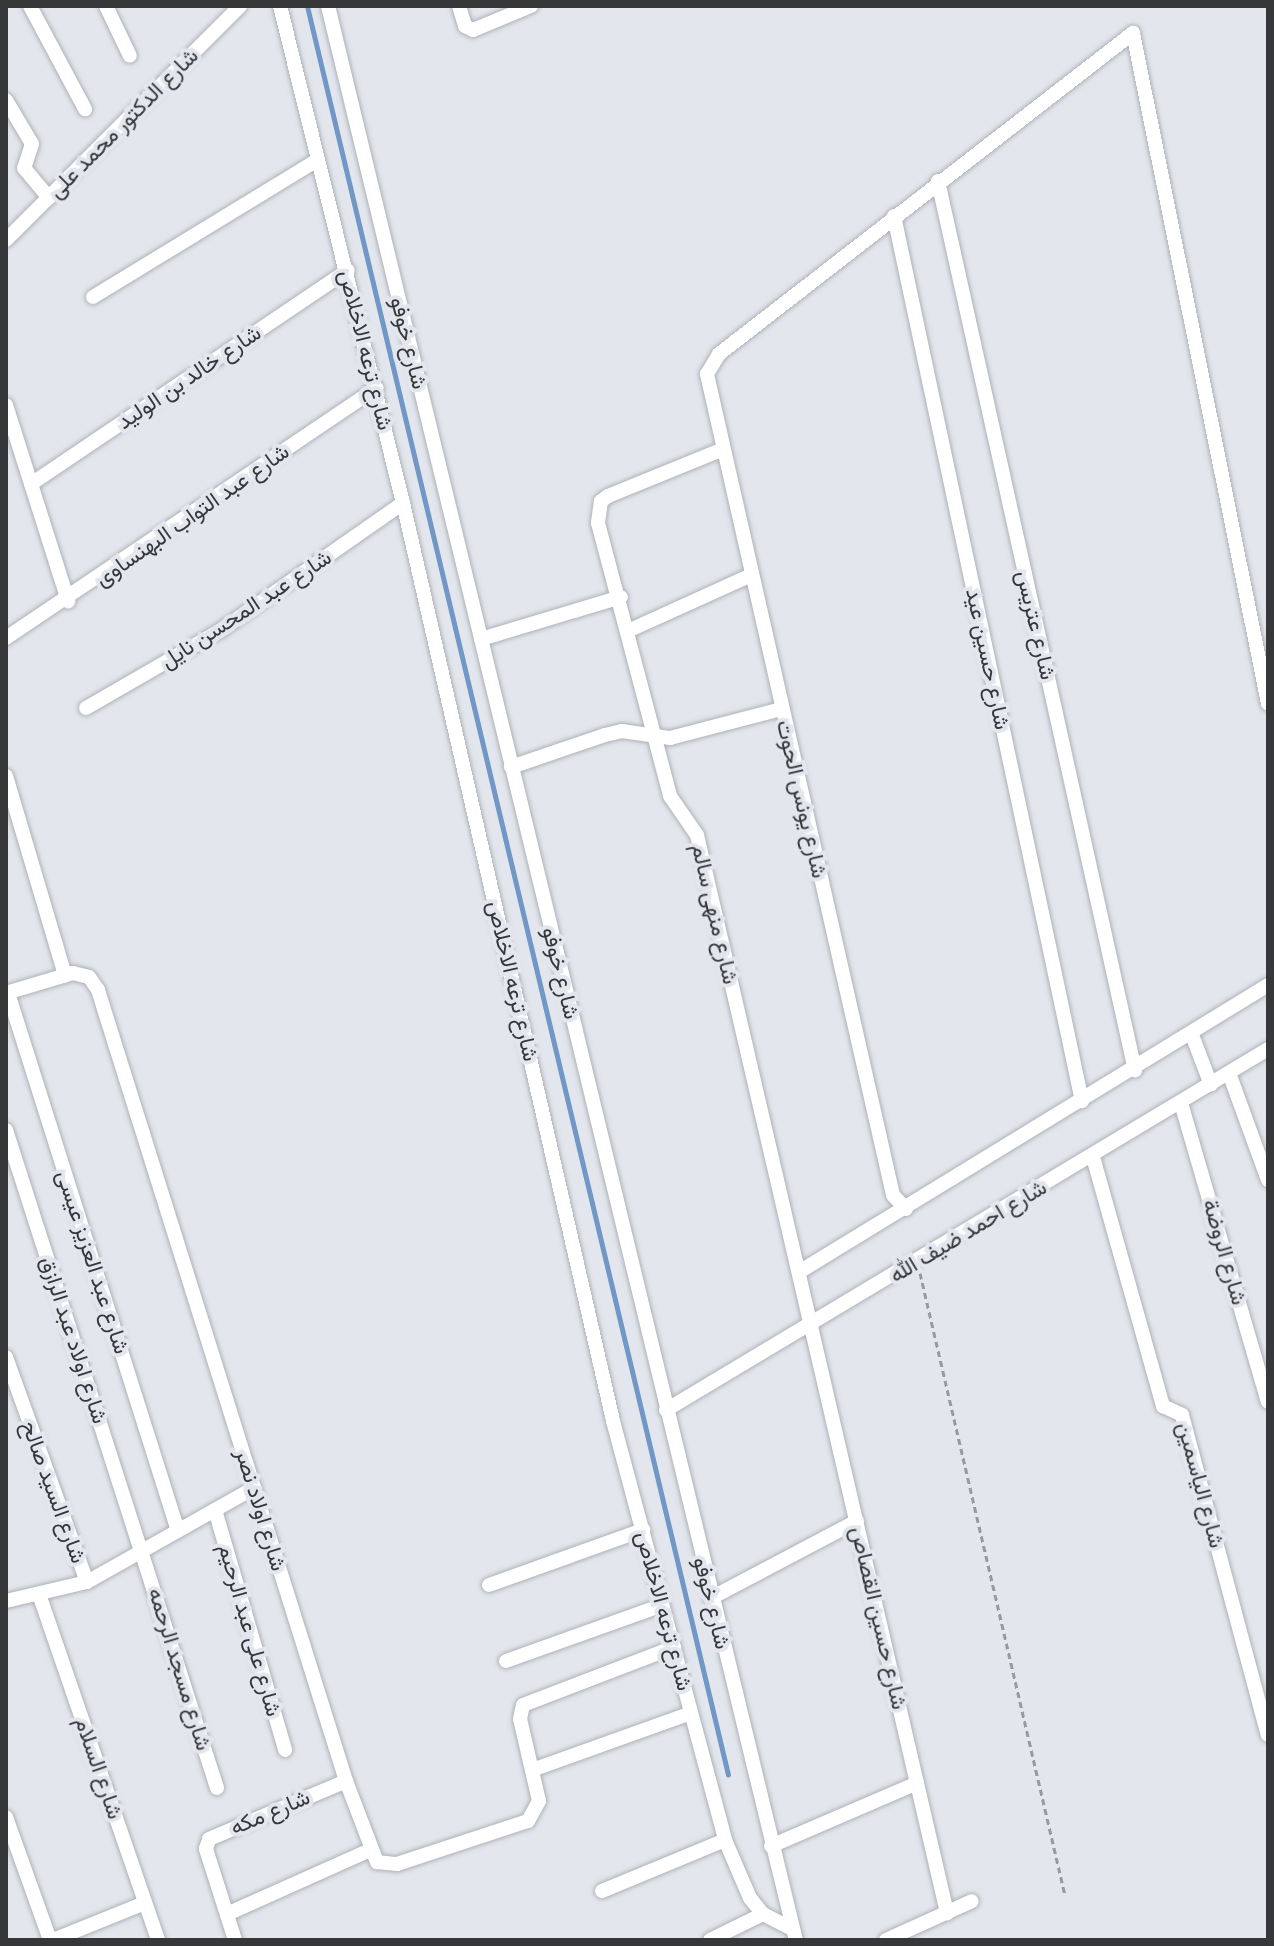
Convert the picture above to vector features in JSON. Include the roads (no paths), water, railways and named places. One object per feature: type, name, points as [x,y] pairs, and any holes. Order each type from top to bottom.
[{"type":"street","points":[[30,6],[85,109]]},
{"type":"street","points":[[106,6],[130,56]]},
{"type":"street","name":"شارع الدكتور محمد على","points":[[6,240],[240,6]]},
{"type":"street","name":"شارع ترعه الاخلاص","points":[[280,6],[316,161],[348,270],[376,388],[613,1421],[725,1840],[750,1898],[763,1914]]},
{"type":"street","name":"شارع خوفو","points":[[328,6],[771,1846],[795,1934]]},
{"type":"street","points":[[459,6],[465,26],[475,29],[523,7]]},
{"type":"street","points":[[894,216],[1133,33],[1268,704]]},
{"type":"street","points":[[8,107],[32,144],[24,168],[49,198]]},
{"type":"street","points":[[93,297],[316,161]]},
{"type":"street","name":"شارع عتريس","points":[[938,181],[1135,1070]]},
{"type":"street","name":"شارع يونس الحوت","points":[[894,216],[719,354],[710,364],[707,383],[893,1195],[906,1209]]},
{"type":"street","name":"شارع حسين عيد","points":[[894,216],[1082,1101]]},
{"type":"street","name":"شارع خالد بن الوليد","points":[[31,484],[348,270]]},
{"type":"street","name":"شارع عبد التواب البهنساوى","points":[[6,638],[68,601],[376,388]]},
{"type":"street","points":[[6,405],[68,601]]},
{"type":"street","name":"شارع منهى سالم","points":[[721,450],[601,501],[598,523],[630,630],[670,796],[697,835],[810,1324]]},
{"type":"street","name":"شارع عبد المحسن نايل","points":[[86,708],[221,630],[403,503]]},
{"type":"street","points":[[630,630],[751,575]]},
{"type":"street","points":[[481,639],[621,597]]},
{"type":"street","points":[[511,767],[622,731],[656,739],[781,709]]},
{"type":"street","points":[[6,776],[65,975],[7,993]]},
{"type":"street","name":"شارع اولاد نصر","points":[[65,975],[89,977],[98,990],[368,1851]]},
{"type":"street","points":[[799,1272],[1135,1070],[1268,985]]},
{"type":"street","name":"شارع عبد العزيز عيسى","points":[[7,993],[178,1531]]},
{"type":"street","points":[[1192,1035],[1211,1085]]},
{"type":"street","name":"شارع احمد ضيف الله","points":[[666,1410],[1093,1157],[1268,1049]]},
{"type":"street","points":[[1229,1073],[1268,1180]]},
{"type":"street","name":"شارع الروضة","points":[[1181,1103],[1268,1402]]},
{"type":"street","name":"شارع اولاد عبد الرازق","points":[[6,1130],[143,1550]]},
{"type":"street","name":"شارع الياسمين","points":[[1093,1157],[1163,1406],[1182,1415],[1268,1735]]},
{"type":"street","name":"شارع حسين القصاص","points":[[810,1324],[947,1913]]},
{"type":"street","name":"شارع السيد صالح","points":[[6,1357],[87,1582]]},
{"type":"street","points":[[6,1601],[40,1597],[87,1582],[254,1488]]},
{"type":"street","name":"شارع على عبد الرحيم","points":[[215,1510],[285,1750]]},
{"type":"street","points":[[711,1598],[857,1521]]},
{"type":"street","points":[[489,1585],[643,1530]]},
{"type":"street","name":"شارع مسجد الرحمه","points":[[143,1550],[217,1788]]},
{"type":"street","name":"شارع السلام","points":[[40,1597],[158,1940]]},
{"type":"street","points":[[506,1661],[662,1605]]},
{"type":"street","points":[[235,1940],[227,1914],[368,1851],[377,1862],[390,1866],[528,1821],[539,1801],[520,1719],[527,1700],[674,1647]]},
{"type":"street","points":[[532,1770],[691,1713]]},
{"type":"street","name":"شارع مكه","points":[[227,1914],[206,1844],[214,1836],[346,1781]]},
{"type":"street","points":[[771,1846],[917,1783]]},
{"type":"street","points":[[6,1817],[52,1940],[145,1903]]},
{"type":"street","points":[[602,1891],[725,1840]]},
{"type":"street","points":[[886,1940],[972,1901]]},
{"type":"street","points":[[710,1940],[740,1933],[763,1914],[795,1934]]},
{"type":"waterway","points":[[307,6],[728,1775]]}]
